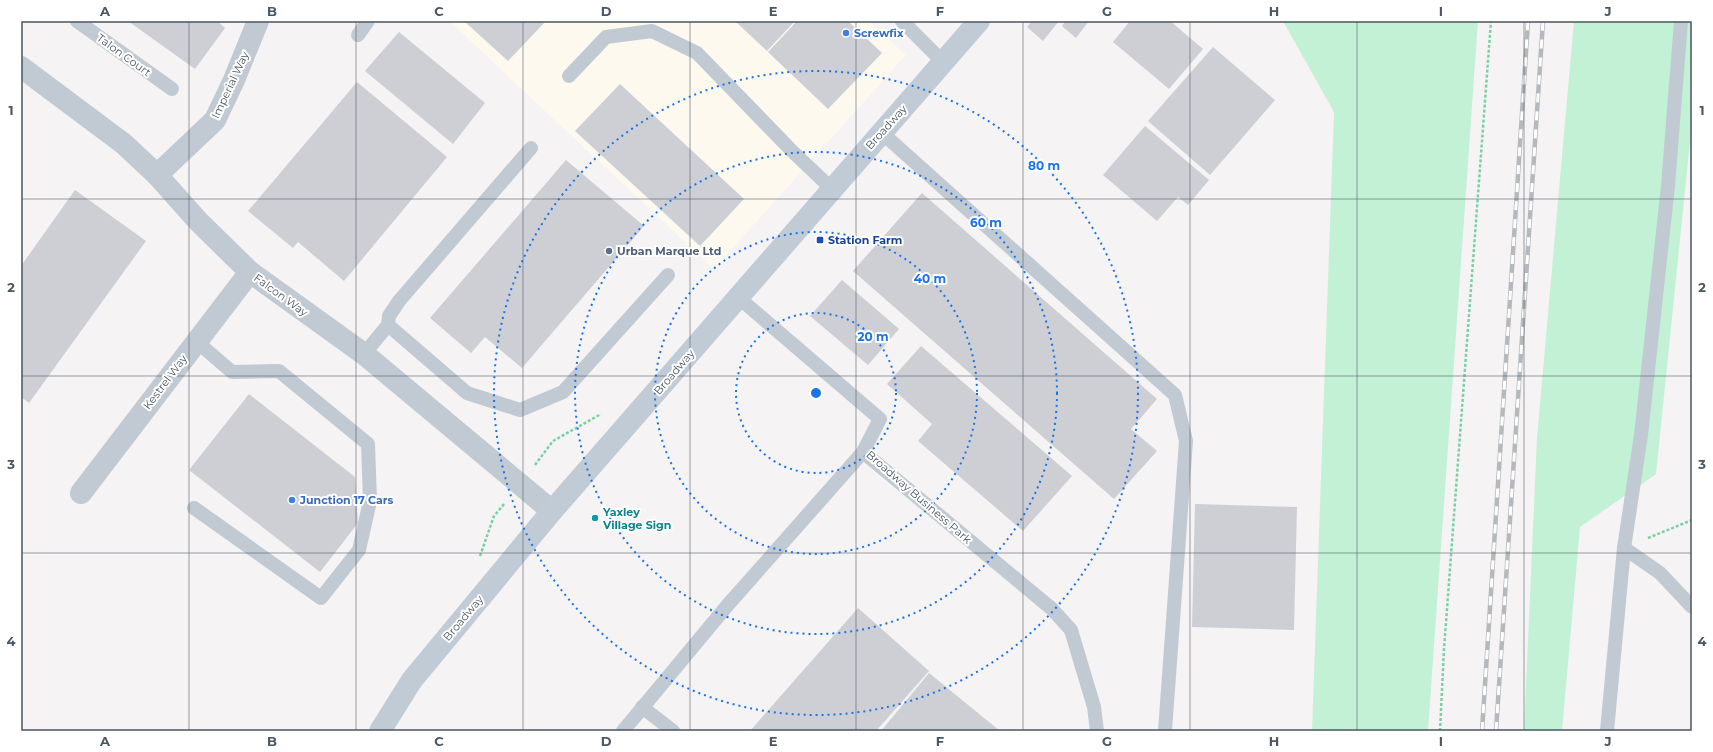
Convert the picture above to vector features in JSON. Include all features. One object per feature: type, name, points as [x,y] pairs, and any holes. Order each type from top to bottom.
[{"type":"main road","name":"Broadway","points":[[380,731],[412,680],[552,511],[739,298],[881,132],[980,21]]},
{"type":"street","name":"Imperial Way","points":[[157,175],[215,120],[258,21]]},
{"type":"street","name":"Falcon Way","points":[[21,67],[124,144],[157,175],[198,221],[250,272],[364,354],[552,511]]},
{"type":"street","name":"Kestrel Way","points":[[81,493],[250,272]]},
{"type":"lane","name":"Talon Court","points":[[77,21],[172,89]]},
{"type":"lane","points":[[358,35],[368,21]]},
{"type":"lane","points":[[902,21],[944,63]]},
{"type":"lane","points":[[1607,731],[1624,548],[1641,435],[1668,186],[1681,21]]},
{"type":"lane","points":[[569,76],[606,37],[652,26],[697,53],[792,151],[832,189]]},
{"type":"lane","points":[[881,132],[1175,395],[1186,441],[1165,731]]},
{"type":"lane","points":[[364,354],[388,325],[389,316],[399,301],[531,148]]},
{"type":"lane","points":[[388,325],[467,393],[520,410],[563,392],[668,275]]},
{"type":"lane","name":"Broadway Business Park","points":[[739,298],[880,419],[863,452],[1052,609],[1071,630],[1094,707],[1097,731]]},
{"type":"lane","points":[[194,508],[321,598],[358,550],[370,501],[368,444],[279,372],[232,372],[196,341]]},
{"type":"lane","points":[[623,731],[726,607],[863,452]]},
{"type":"lane","points":[[1624,548],[1660,573],[1692,608]]},
{"type":"lane","points":[[642,708],[673,731]]},
{"type":"path","points":[[1440,731],[1446,626],[1491,21]]},
{"type":"path","points":[[1624,548],[1692,520]]},
{"type":"shaded area","points":[[449,21],[869,21],[906,55],[714,269]]},
{"type":"green space","points":[[1283,21],[1478,21],[1428,731],[1312,731],[1334,112]]},
{"type":"green space","points":[[1574,21],[1692,21],[1692,122],[1656,474],[1580,527],[1562,731],[1524,731],[1537,438]]},
{"type":"building","points":[[128,21],[217,21],[225,28],[195,69]]},
{"type":"building","points":[[464,21],[546,21],[508,61]]},
{"type":"building","points":[[735,21],[795,21],[767,51]]},
{"type":"building","points":[[797,21],[848,21],[882,53],[828,109],[768,52]]},
{"type":"building","points":[[1032,21],[1059,21],[1043,41],[1027,27]]},
{"type":"building","points":[[1066,21],[1089,21],[1076,38],[1062,26]]},
{"type":"building","points":[[1130,21],[1170,21],[1203,49],[1169,89],[1113,42]]},
{"type":"building","points":[[399,32],[485,103],[453,144],[365,71]]},
{"type":"building","points":[[1213,47],[1275,100],[1210,175],[1148,121]]},
{"type":"building","points":[[357,82],[447,157],[344,281],[298,242],[293,248],[248,211]]},
{"type":"building","points":[[620,84],[744,199],[700,246],[575,131]]},
{"type":"building","points":[[1145,126],[1209,180],[1188,205],[1178,197],[1157,221],[1103,175]]},
{"type":"building","points":[[566,160],[644,226],[522,368],[485,337],[471,353],[430,318]]},
{"type":"building","points":[[75,190],[146,241],[29,403],[21,397],[21,266]]},
{"type":"building","points":[[922,193],[1157,399],[1131,429],[1157,451],[1114,499],[853,271]]},
{"type":"building","points":[[842,280],[899,329],[868,365],[810,316]]},
{"type":"building","points":[[921,346],[1072,476],[1023,531],[918,441],[932,424],[887,384]]},
{"type":"building","name":"Junction 17 Cars","points":[[249,394],[355,477],[358,523],[320,572],[189,470]]},
{"type":"building","points":[[1195,504],[1297,507],[1294,630],[1192,627]]},
{"type":"building","points":[[858,608],[929,671],[876,731],[750,731]]},
{"type":"building","points":[[929,673],[1000,731],[881,731]]},
{"type":"railway","points":[[1482,731],[1528,21]]},
{"type":"railway","points":[[1496,731],[1543,21]]},
{"type":"place","name":"Screwfix","points":[[846,33]]},
{"type":"place","name":"Station Farm","points":[[820,240]]},
{"type":"place","name":"Urban Marque Ltd","points":[[609,251]]},
{"type":"place","name":"Junction 17 Cars","points":[[292,500]]},
{"type":"place","name":"Yaxley Village Sign","points":[[595,518]]}]
